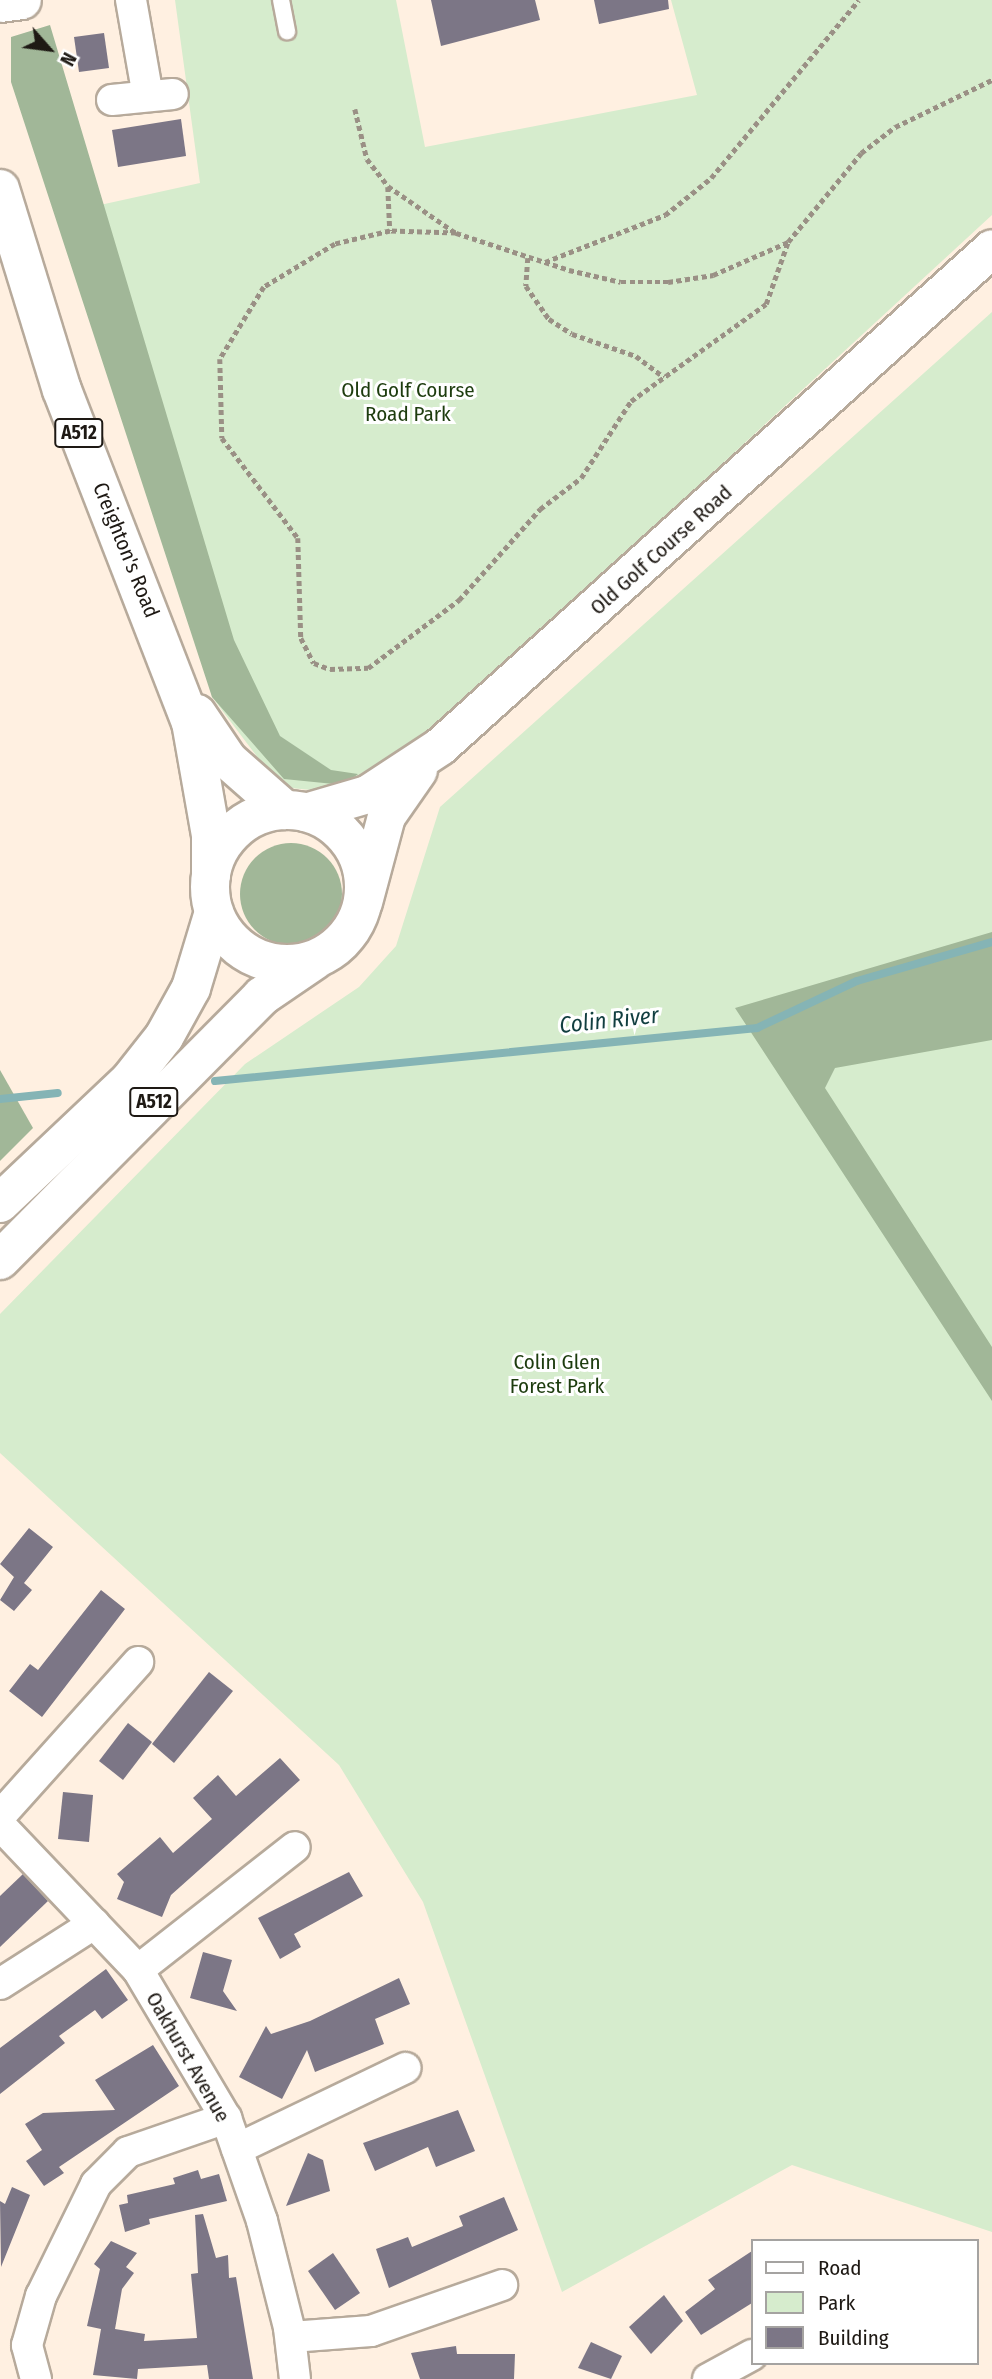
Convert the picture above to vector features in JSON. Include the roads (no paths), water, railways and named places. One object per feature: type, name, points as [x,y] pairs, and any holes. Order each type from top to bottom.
[{"type":"highway","name":"Creighton's Road","points":[[0,189],[62,390],[175,672],[203,777],[212,890]]},
{"type":"highway","name":"Creighton's Road","points":[[175,672],[228,760],[295,811]]},
{"type":"highway","name":"A512","points":[[0,1203],[75,1128],[146,1034],[183,971],[238,828],[295,811],[344,834],[357,854],[363,902],[355,925],[320,957],[252,1005],[0,1260]]},
{"type":"highway","name":"A512","points":[[212,890],[232,941],[251,955],[285,963],[320,957]]},
{"type":"street","points":[[0,3],[21,0]]},
{"type":"street","points":[[113,100],[161,95],[131,0]]},
{"type":"street","name":"Old Golf Course Road","points":[[295,811],[367,794],[440,746],[992,248]]},
{"type":"street","points":[[363,902],[386,816],[440,746]]},
{"type":"street","points":[[0,1816],[138,1662]]},
{"type":"street","name":"Oakhurst Avenue","points":[[0,1825],[138,1970],[226,2118],[290,2337],[295,2379]]},
{"type":"street","points":[[138,1970],[295,1847]]},
{"type":"street","points":[[0,1984],[94,1924]]},
{"type":"street","points":[[237,2149],[405,2068]]},
{"type":"street","points":[[37,2379],[27,2344],[41,2296],[96,2184],[128,2151],[226,2118]]},
{"type":"street","points":[[290,2337],[371,2331],[502,2285]]},
{"type":"street","points":[[708,2379],[750,2357]]},
{"type":"lane","points":[[281,0],[287,31]]},
{"type":"waterway","name":"Colin River","points":[[215,1081],[757,1028],[857,981],[992,942]]},
{"type":"waterway","name":"Colin River","points":[[0,1099],[58,1093]]},
{"type":"park label","name":"Old Golf Course Road Park","points":[[408,402]]},
{"type":"park label","name":"Colin Glen Forest Park","points":[[557,1374]]}]
